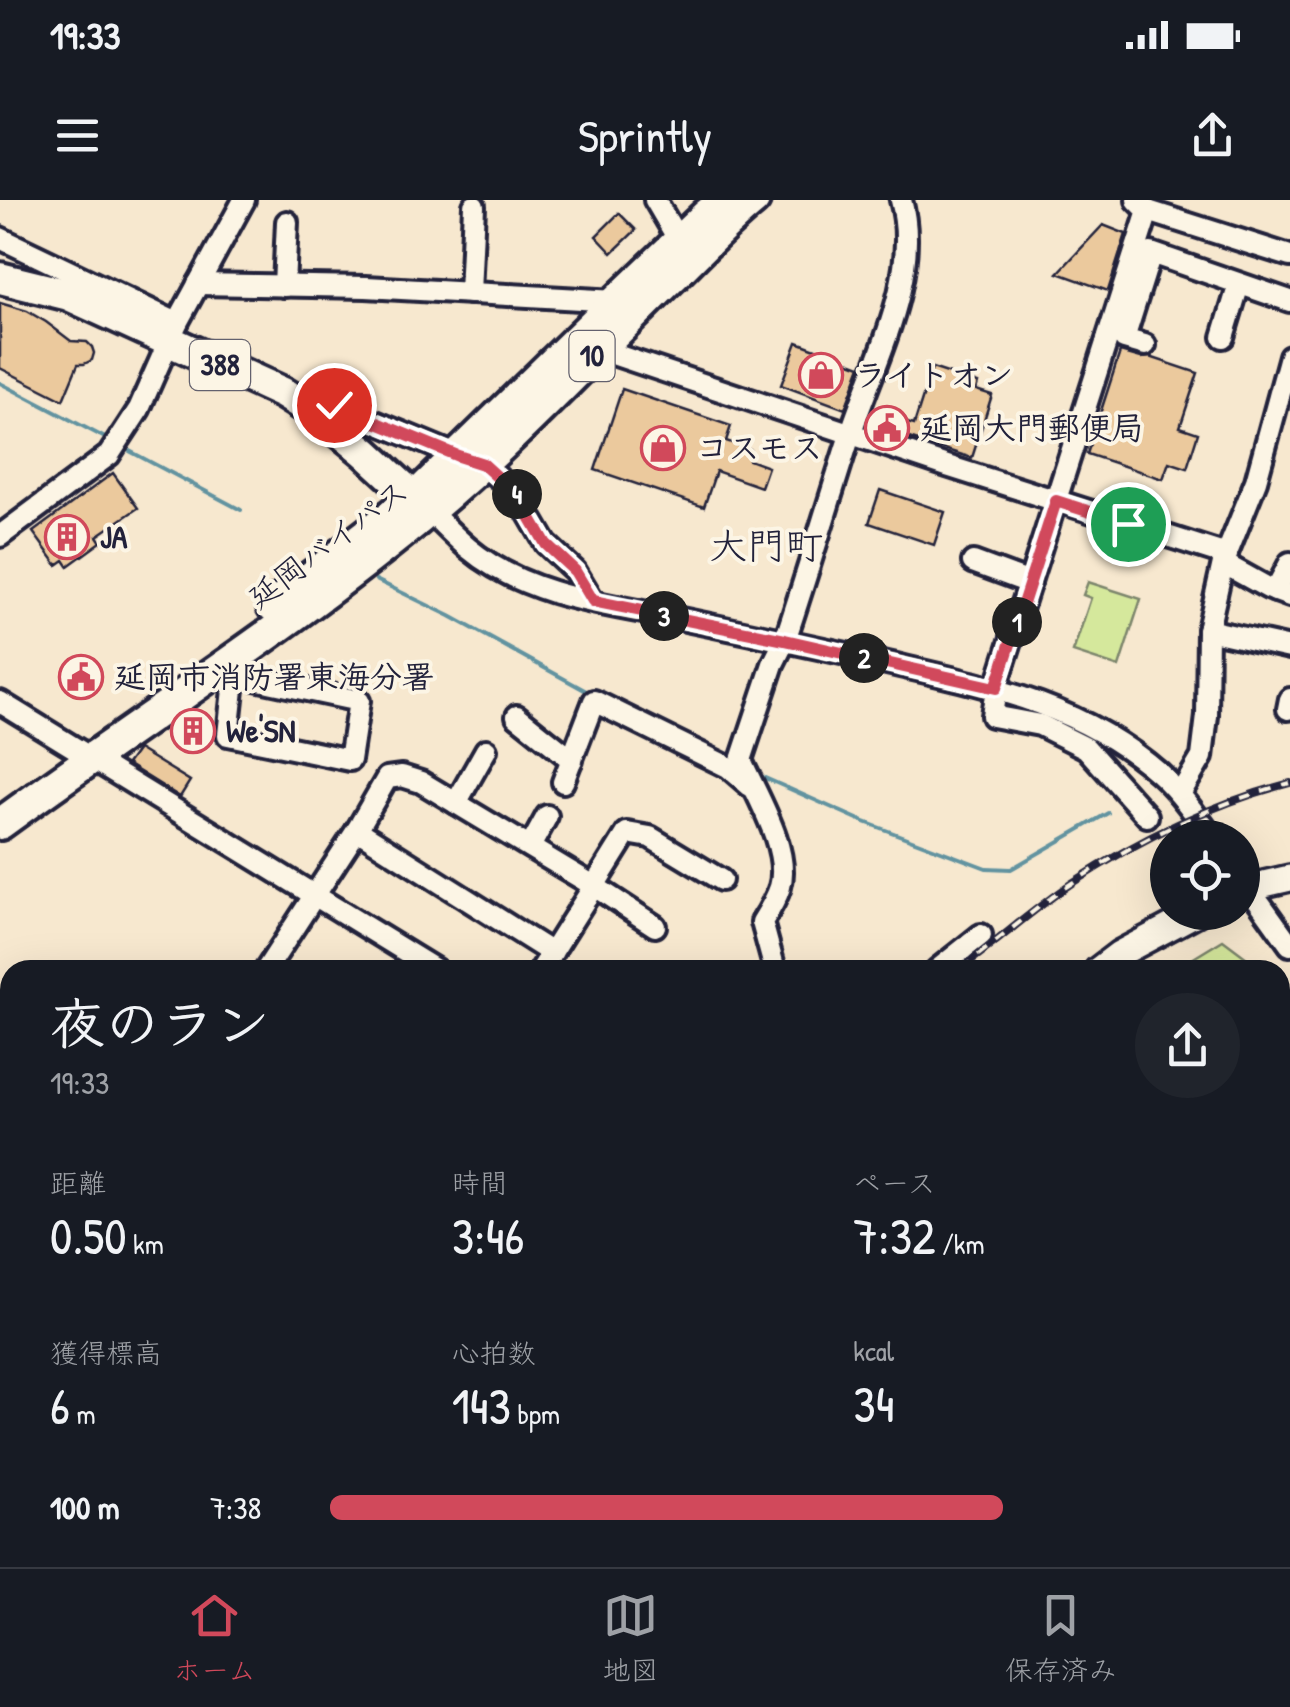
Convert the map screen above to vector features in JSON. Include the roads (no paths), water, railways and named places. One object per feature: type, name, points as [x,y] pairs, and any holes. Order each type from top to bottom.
[{"type":"highway","name":"延岡バイパス","points":[[470,460],[616,301],[725,200]]},
{"type":"highway","name":"延岡バイパス","points":[[0,805],[237,667],[327,592],[598,349],[754,200]]},
{"type":"highway","name":"388","points":[[0,278],[69,295],[174,332],[325,419],[422,504]]},
{"type":"highway","name":"延岡バイパス","points":[[0,824],[284,599],[422,504]]},
{"type":"main road","points":[[1260,883],[1290,878]]},
{"type":"main road","points":[[1111,960],[1164,930]]},
{"type":"street","points":[[0,536],[116,444],[140,410],[174,332],[244,200]]},
{"type":"street","points":[[655,200],[679,241]]},
{"type":"street","points":[[772,960],[762,922],[782,884],[782,868],[778,845],[749,777],[773,664],[785,640],[850,434],[902,288],[906,218],[902,200]]},
{"type":"street","points":[[470,293],[474,206]]},
{"type":"street","points":[[1146,816],[1086,748],[1040,725],[992,716],[996,688],[1056,501],[1142,206],[1290,256]]},
{"type":"street","points":[[284,286],[287,222]]},
{"type":"street","points":[[0,238],[174,332]]},
{"type":"street","points":[[1145,345],[1124,338],[1151,253],[1290,302]]},
{"type":"street","points":[[198,284],[616,301]]},
{"type":"street","points":[[1223,337],[1239,284]]},
{"type":"street","points":[[598,349],[1225,559],[1283,593],[1290,563]]},
{"type":"street","points":[[1180,794],[1202,757],[1207,716],[1208,630],[1225,559],[1256,482],[1290,356]]},
{"type":"street","points":[[325,419],[334,405],[470,460],[518,496],[546,544],[575,571],[593,601]]},
{"type":"street","points":[[422,504],[470,550],[549,591],[996,688],[1074,716],[1123,745],[1159,773],[1199,820]]},
{"type":"street","points":[[973,562],[1030,582]]},
{"type":"street","points":[[1208,630],[1290,648]]},
{"type":"street","points":[[237,667],[359,701],[350,760],[228,735],[237,667]]},
{"type":"street","points":[[563,782],[594,701],[749,777]]},
{"type":"street","points":[[0,702],[420,960]]},
{"type":"street","points":[[517,716],[572,760]]},
{"type":"street","points":[[456,803],[486,750]]},
{"type":"street","points":[[273,960],[387,778],[402,776],[456,803],[655,926]]},
{"type":"street","points":[[530,847],[547,816]]},
{"type":"street","points":[[357,830],[544,960]]},
{"type":"street","points":[[548,960],[627,833],[650,837],[721,880]]},
{"type":"street","points":[[1260,906],[1290,944]]},
{"type":"street","points":[[949,960],[982,935]]},
{"type":"waterway","points":[[0,383],[109,440]]},
{"type":"waterway","points":[[122,447],[241,510]]},
{"type":"waterway","points":[[376,580],[590,693]]},
{"type":"waterway","points":[[756,774],[862,821],[986,868],[1011,869],[1108,813]]},
{"type":"railway","points":[[972,960],[1059,892],[1123,852],[1205,812],[1290,783]]},
{"type":"place","name":"ライトオン","points":[[821,375]]},
{"type":"place","name":"延岡大門郵便局","points":[[887,428]]},
{"type":"place","name":"コスモス","points":[[663,448]]},
{"type":"place","name":"JA","points":[[67,537]]},
{"type":"place","name":"延岡市消防署東海分署","points":[[81,677]]},
{"type":"place","name":"We'SN","points":[[193,731]]},
{"type":"district","name":"大門町","points":[[766,546]]}]
